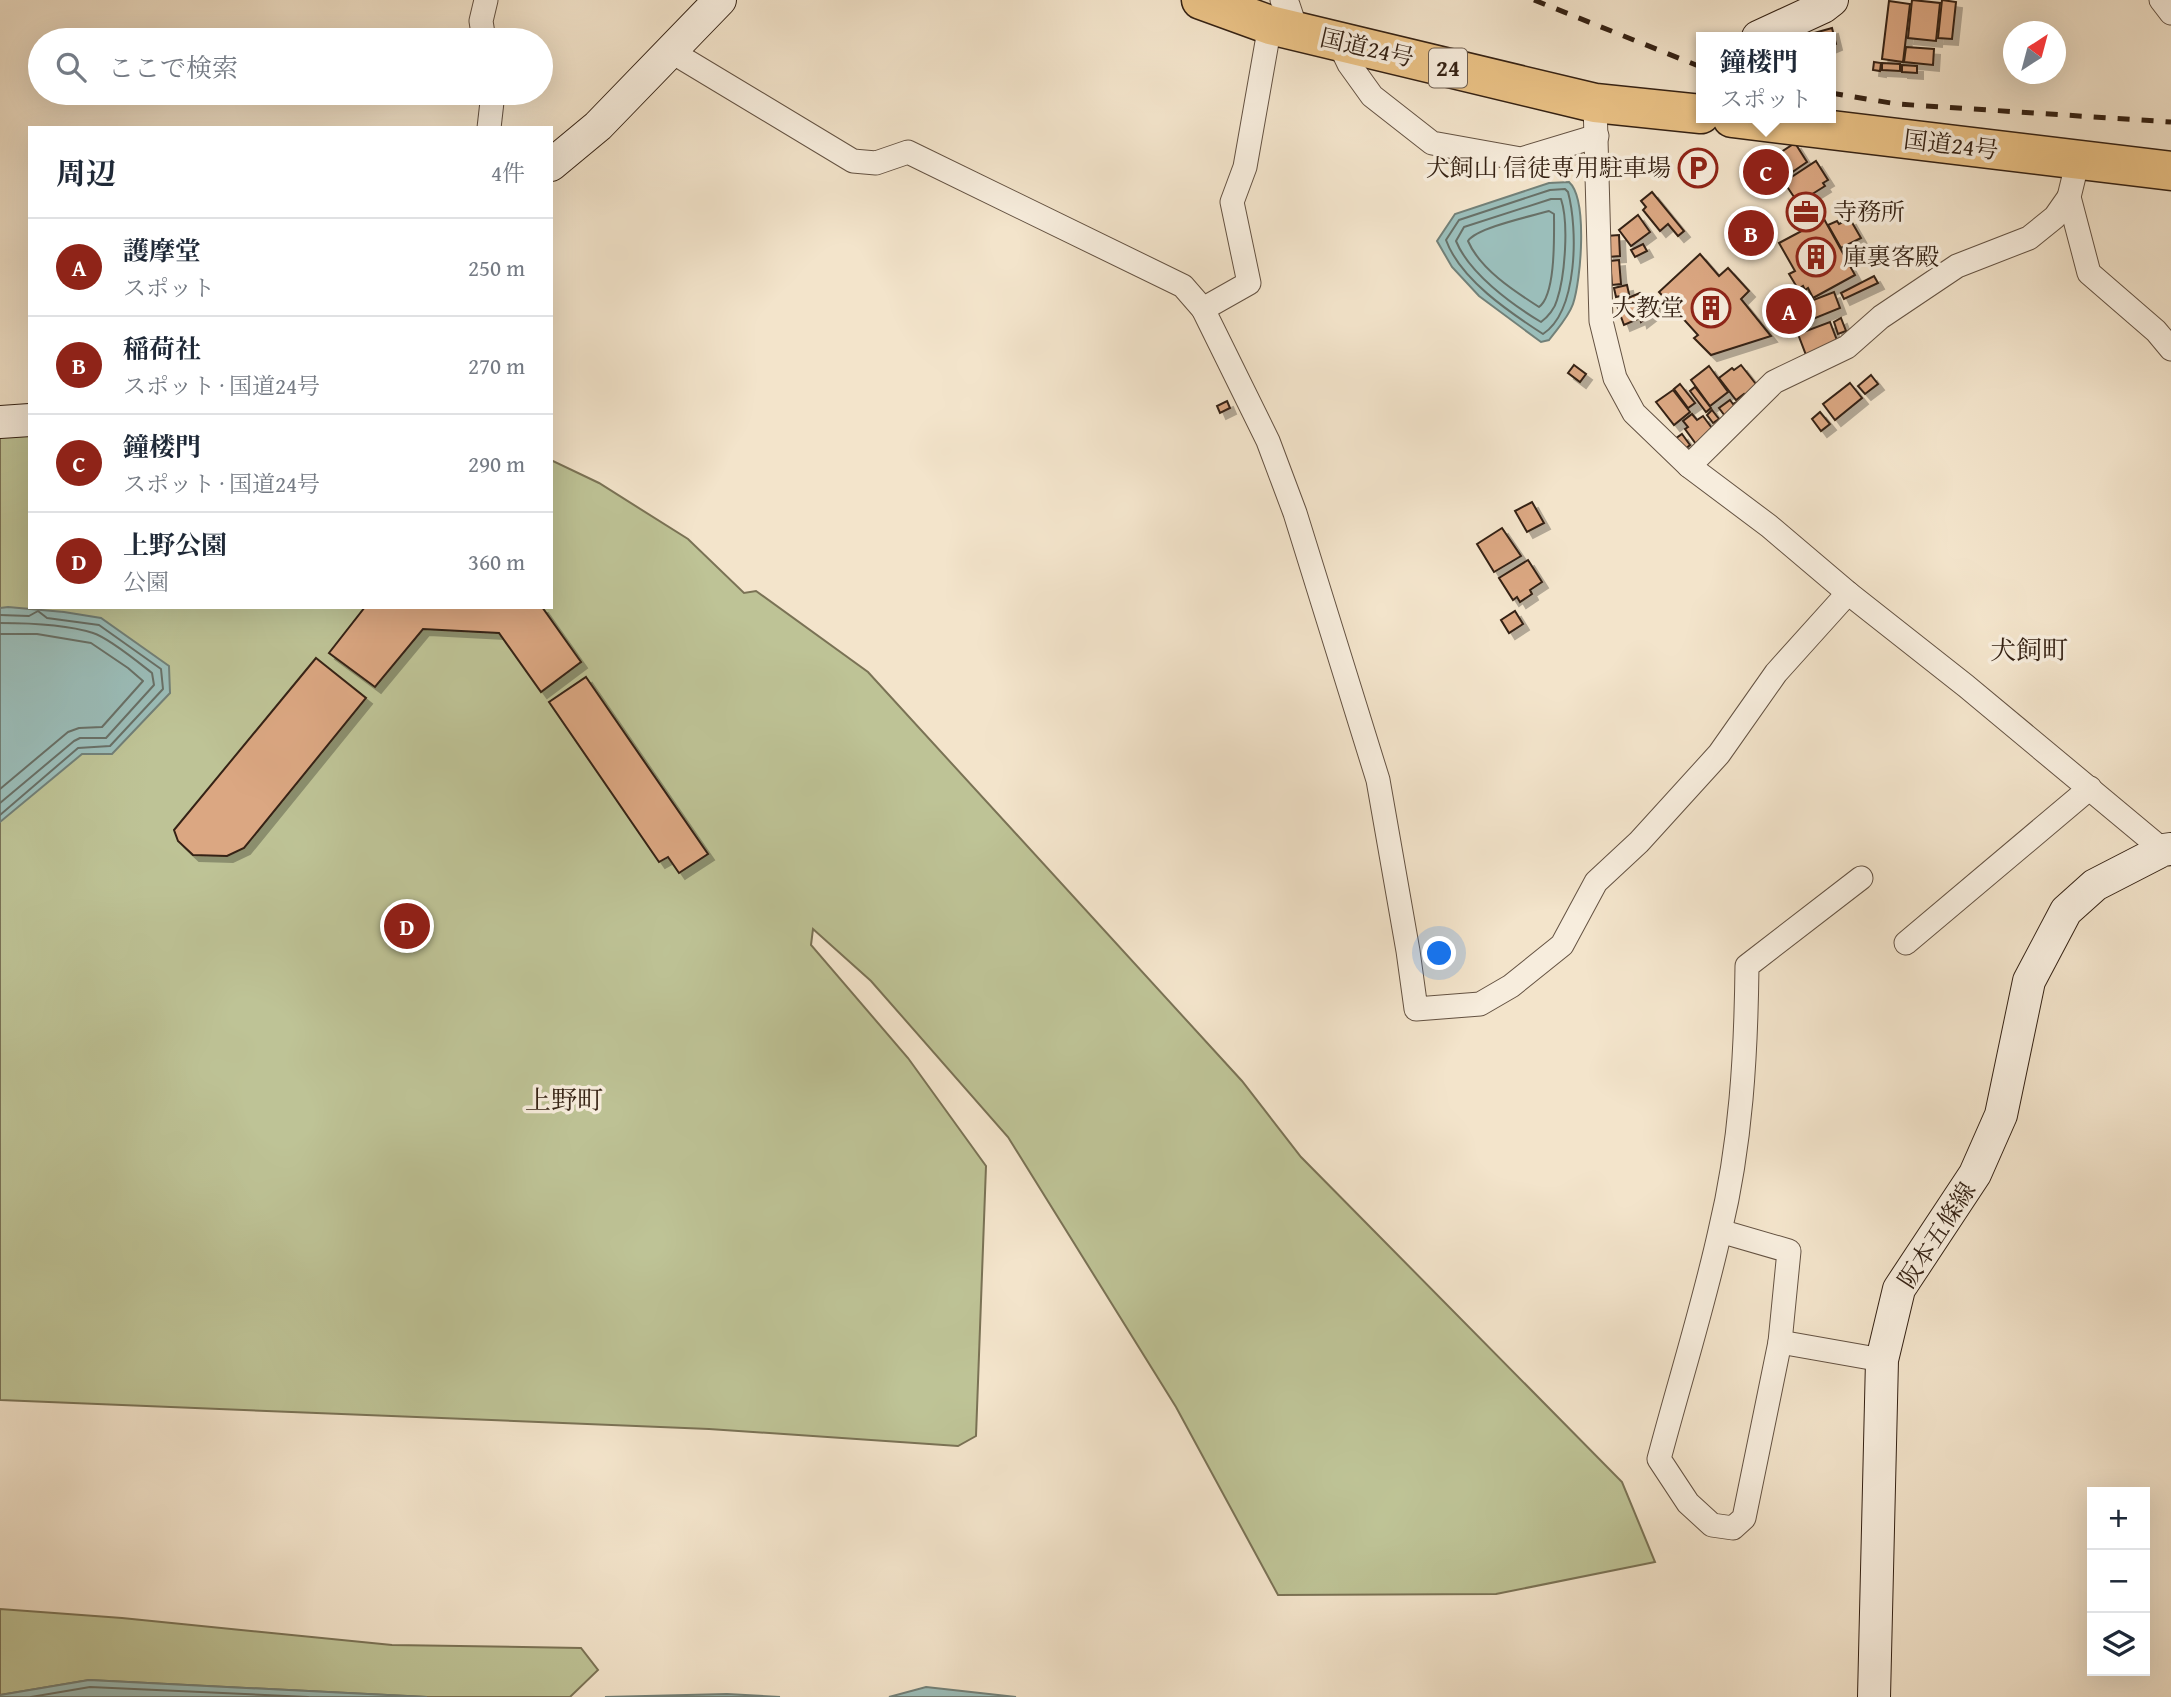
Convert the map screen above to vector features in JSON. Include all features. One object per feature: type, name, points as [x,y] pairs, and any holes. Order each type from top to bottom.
[{"type":"highway","name":"国道24号","points":[[1200,0],[1283,19],[1338,41],[1596,120],[1696,113]]},
{"type":"highway","name":"国道24号","points":[[1793,123],[2171,172]]},
{"type":"main road","points":[[553,163],[598,126],[720,0]]},
{"type":"main road","points":[[1769,32],[1823,7],[1832,0]]},
{"type":"main road","points":[[0,422],[28,420]]},
{"type":"main road","name":"阪本五條線","points":[[1874,1697],[1882,1360],[1899,1289],[1975,1174],[2001,1115],[2029,981],[2066,911],[2095,885],[2167,850]]},
{"type":"street","points":[[482,28],[486,0]]},
{"type":"street","points":[[2161,0],[2171,13]]},
{"type":"street","points":[[1203,309],[1250,283],[1232,202],[1245,167],[1283,19]]},
{"type":"street","points":[[1338,41],[1349,64],[1372,96],[1432,143],[1521,159],[1596,120],[1601,321],[1615,377],[1634,413],[1689,466],[1769,526],[2167,850]]},
{"type":"street","points":[[672,52],[853,161],[876,163],[908,152],[1183,286],[1203,309],[1268,441],[1295,513],[1378,780],[1416,1009],[1480,1004],[1511,986],[1562,945],[1596,882],[1639,842],[1719,754],[1776,673],[1848,593]]},
{"type":"street","points":[[489,126],[492,105]]},
{"type":"street","points":[[1689,466],[1774,382],[1847,347],[1881,317],[1957,266],[2029,238],[2055,217],[2069,197],[2078,160]]},
{"type":"street","points":[[2069,197],[2089,273],[2156,331],[2171,349]]},
{"type":"street","points":[[1906,943],[2090,788]]},
{"type":"street","points":[[1720,1231],[1789,1251],[1780,1342],[1744,1518],[1733,1528],[1712,1524],[1688,1503],[1658,1459],[1720,1231],[1734,1161],[1746,1048],[1747,966],[1861,878]]},
{"type":"street","points":[[1780,1342],[1882,1360]]},
{"type":"green space","points":[[28,433],[28,609],[553,609],[553,461],[599,483],[688,539],[744,593],[756,591],[868,672],[1242,1081],[1301,1157],[1622,1482],[1655,1562],[1496,1594],[1278,1595],[1176,1407],[1008,1137],[871,981],[813,929],[811,945],[908,1058],[986,1166],[976,1436],[958,1446],[709,1429],[0,1400],[0,435]]},
{"type":"green space","points":[[0,1609],[122,1618],[392,1645],[581,1648],[598,1670],[570,1697],[427,1697],[89,1680],[0,1695]]},
{"type":"water","points":[[1569,182],[1575,191],[1581,222],[1576,293],[1565,319],[1549,340],[1541,342],[1479,296],[1452,267],[1437,241],[1455,214],[1549,183]]},
{"type":"water","points":[[0,608],[64,612],[101,618],[169,666],[170,693],[112,754],[82,754],[0,822]]},
{"type":"water","points":[[89,1680],[427,1697],[0,1697]]},
{"type":"water","points":[[926,1687],[1016,1697],[889,1697]]},
{"type":"water","points":[[727,1694],[780,1697],[605,1697]]},
{"type":"building","points":[[1912,0],[1940,3],[1936,41],[1908,38]]},
{"type":"building","points":[[1942,0],[1956,2],[1952,39],[1938,38]]},
{"type":"building","points":[[1889,1],[1910,4],[1903,62],[1882,59]]},
{"type":"building","points":[[1906,47],[1934,49],[1933,65],[1904,62]]},
{"type":"building","points":[[1874,62],[1881,63],[1880,71],[1873,70]]},
{"type":"building","points":[[1882,63],[1900,64],[1900,71],[1882,70]]},
{"type":"building","points":[[1902,65],[1917,66],[1917,73],[1902,72]]},
{"type":"building","points":[[1795,143],[1807,162],[1785,177],[1772,158]]},
{"type":"building","points":[[1816,161],[1828,180],[1823,183],[1825,186],[1798,203],[1784,182]]},
{"type":"building","points":[[1769,163],[1775,174],[1763,181],[1757,170]]},
{"type":"building","points":[[1652,192],[1684,231],[1678,236],[1668,224],[1660,231],[1643,210],[1646,207],[1641,201]]},
{"type":"building","name":"寺務所","points":[[1809,200],[1819,215],[1803,225],[1793,210]]},
{"type":"building","points":[[1638,215],[1650,232],[1631,246],[1619,230]]},
{"type":"building","points":[[1759,216],[1763,222],[1757,225],[1753,219]]},
{"type":"building","name":"庫裏客殿","points":[[1824,219],[1855,275],[1813,298],[1808,288],[1805,290],[1803,286],[1798,289],[1789,274],[1795,271],[1779,243]]},
{"type":"building","points":[[1850,219],[1861,238],[1841,248],[1828,225]]},
{"type":"building","points":[[1752,227],[1757,235],[1750,239],[1746,231]]},
{"type":"building","points":[[1619,235],[1620,256],[1608,257],[1606,236]]},
{"type":"building","points":[[1643,244],[1647,251],[1635,257],[1631,250]]},
{"type":"building","name":"大教堂","points":[[1700,254],[1719,276],[1728,268],[1749,291],[1741,299],[1771,336],[1711,355],[1694,338],[1698,335],[1659,292]]},
{"type":"building","points":[[1619,260],[1621,284],[1612,285],[1610,261]]},
{"type":"building","points":[[1874,276],[1878,283],[1844,299],[1841,293]]},
{"type":"building","points":[[1627,285],[1629,294],[1616,297],[1614,288]]},
{"type":"building","points":[[1786,288],[1788,293],[1795,291],[1807,321],[1782,331],[1770,301],[1775,298],[1773,293]]},
{"type":"building","points":[[1834,292],[1840,308],[1808,321],[1798,296],[1808,293],[1811,301]]},
{"type":"building","points":[[1640,293],[1659,308],[1641,322],[1640,318],[1624,325],[1616,303]]},
{"type":"building","points":[[1841,318],[1846,331],[1838,334],[1834,322]]},
{"type":"building","points":[[1830,322],[1838,343],[1806,355],[1798,334]]},
{"type":"building","points":[[1574,365],[1586,374],[1580,382],[1568,373]]},
{"type":"building","points":[[1741,365],[1759,388],[1736,400],[1719,378]]},
{"type":"building","points":[[1709,366],[1728,392],[1710,406],[1691,380]]},
{"type":"building","points":[[1871,375],[1878,384],[1865,394],[1858,386]]},
{"type":"building","points":[[1850,383],[1862,398],[1835,420],[1823,404]]},
{"type":"building","points":[[1680,384],[1695,403],[1688,408],[1674,389]]},
{"type":"building","points":[[1695,387],[1711,408],[1706,412],[1690,391]]},
{"type":"building","points":[[1673,390],[1690,412],[1674,425],[1656,402]]},
{"type":"building","points":[[1730,400],[1733,404],[1737,402],[1742,409],[1728,420],[1719,408]]},
{"type":"building","points":[[1227,401],[1230,408],[1220,413],[1217,406]]},
{"type":"building","points":[[1712,410],[1719,419],[1713,423],[1707,415]]},
{"type":"building","points":[[1820,412],[1830,424],[1821,431],[1812,419]]},
{"type":"building","points":[[1692,414],[1697,420],[1703,416],[1714,431],[1696,444],[1685,429],[1688,427],[1683,421]]},
{"type":"building","points":[[1682,434],[1690,445],[1684,450],[1675,439]]},
{"type":"building","points":[[1532,502],[1544,523],[1527,532],[1515,511]]},
{"type":"building","points":[[1502,528],[1521,556],[1494,572],[1477,544]]},
{"type":"building","points":[[1528,560],[1542,582],[1530,590],[1532,594],[1520,602],[1517,597],[1513,600],[1499,578]]},
{"type":"building","points":[[363,609],[543,609],[581,662],[541,692],[499,633],[423,629],[375,687],[329,653]]},
{"type":"building","points":[[1515,611],[1523,624],[1509,633],[1501,620]]},
{"type":"building","points":[[316,658],[366,698],[244,848],[227,856],[193,855],[178,841],[174,830]]},
{"type":"building","points":[[586,677],[708,854],[679,873],[668,857],[659,862],[549,702]]},
{"type":"railway","points":[[1534,0],[1696,65]]},
{"type":"railway","points":[[1836,94],[1897,104],[2171,122]]},
{"type":"place","name":"犬飼山 信徒専用駐車場","points":[[1698,168]]},
{"type":"place","name":"鐘楼門","points":[[1766,172]]},
{"type":"place","name":"寺務所","points":[[1806,212]]},
{"type":"place","name":"稲荷社","points":[[1751,233]]},
{"type":"place","name":"庫裏客殿","points":[[1816,257]]},
{"type":"place","name":"大教堂","points":[[1711,308]]},
{"type":"place","name":"護摩堂","points":[[1789,311]]},
{"type":"place","name":"上野公園","points":[[407,926]]},
{"type":"district","name":"犬飼町","points":[[2029,650]]},
{"type":"district","name":"上野町","points":[[564,1100]]}]
